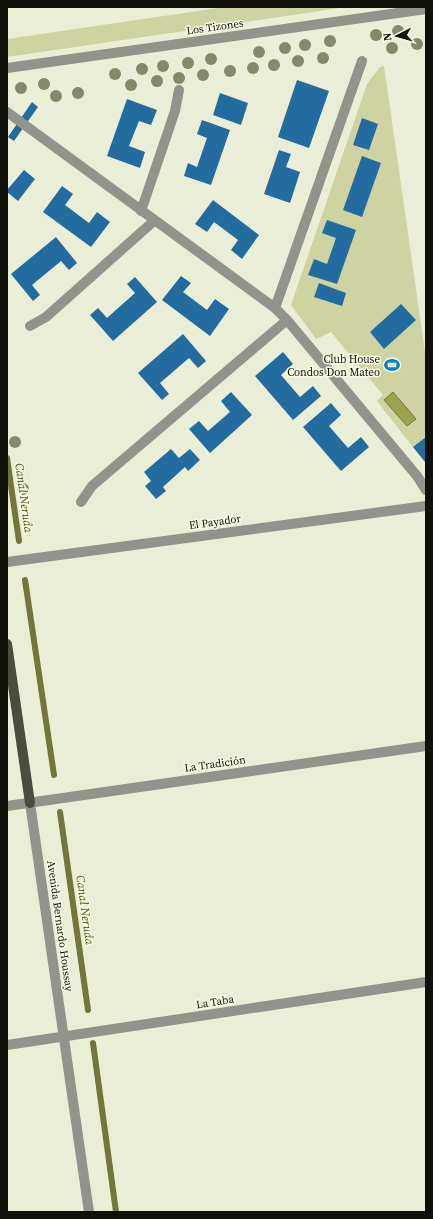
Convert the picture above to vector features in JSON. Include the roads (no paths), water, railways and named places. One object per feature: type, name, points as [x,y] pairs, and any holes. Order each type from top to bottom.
[{"type":"main road","name":"Avenida Bernardo Houssay","points":[[7,644],[30,803]]},
{"type":"street","name":"Los Tizones","points":[[7,68],[426,9]]},
{"type":"street","points":[[275,308],[362,61]]},
{"type":"street","points":[[142,211],[175,111],[179,90]]},
{"type":"street","points":[[7,112],[275,308],[287,320],[417,476],[426,490]]},
{"type":"street","points":[[30,326],[46,317],[155,220]]},
{"type":"street","points":[[81,502],[92,486],[287,320]]},
{"type":"street","name":"El Payador","points":[[7,562],[426,506]]},
{"type":"street","name":"La Tradición","points":[[7,806],[426,746]]},
{"type":"street","name":"Avenida Bernardo Houssay","points":[[30,803],[90,1212]]},
{"type":"street","name":"La Taba","points":[[7,1045],[426,982]]},
{"type":"waterway","name":"Canal Neruda","points":[[7,458],[19,541]]},
{"type":"waterway","name":"Canal Neruda","points":[[25,580],[54,775]]},
{"type":"waterway","name":"Canal Neruda","points":[[60,812],[88,1010]]},
{"type":"waterway","name":"Canal Neruda","points":[[93,1043],[116,1212]]},
{"type":"place","name":"Club House Condos Don Mateo","points":[[392,365]]}]
